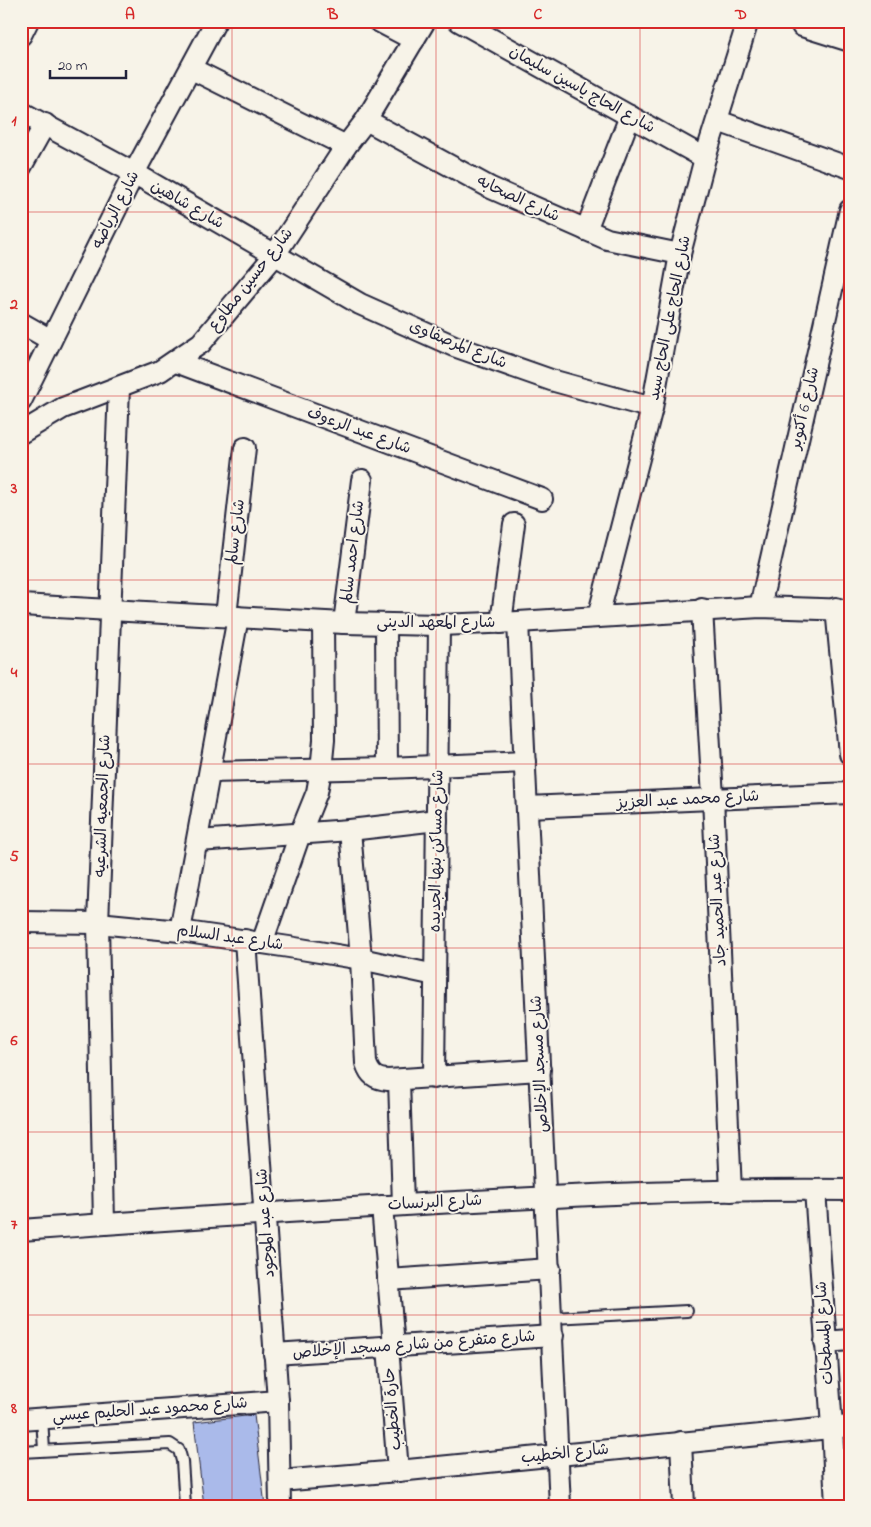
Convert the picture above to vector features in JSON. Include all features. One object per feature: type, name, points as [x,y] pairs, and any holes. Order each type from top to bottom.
[{"type":"street","points":[[21,35],[28,21]]},
{"type":"street","name":"شارع الرياضه","points":[[21,402],[134,173],[192,70],[216,21]]},
{"type":"street","points":[[378,21],[414,40]]},
{"type":"street","name":"شارع حسين مطاوع","points":[[21,433],[63,408],[120,388],[160,371],[176,362],[201,343],[274,256],[346,146],[366,120],[425,21]]},
{"type":"street","name":"شارع الحاج ياسين سليمان","points":[[459,21],[705,158]]},
{"type":"street","name":"شارع الحاج على الحاج سيد","points":[[598,617],[652,408],[680,254],[705,158],[748,21]]},
{"type":"street","points":[[802,26],[850,41]]},
{"type":"street","points":[[192,70],[346,146]]},
{"type":"street","name":"شارع شاهين","points":[[21,112],[134,173],[274,256]]},
{"type":"street","points":[[586,230],[630,116]]},
{"type":"street","name":"شارع الصحابه","points":[[366,120],[492,188],[606,239],[680,254]]},
{"type":"street","points":[[718,121],[850,168]]},
{"type":"street","points":[[21,167],[45,124]]},
{"type":"street","name":"شارع 6 أكتوبر","points":[[760,607],[850,210]]},
{"type":"street","name":"شارع المرصفاوى","points":[[274,256],[360,304],[454,346],[551,380],[652,408]]},
{"type":"street","points":[[21,323],[51,340]]},
{"type":"street","name":"شارع عبد الرءوف","points":[[176,362],[542,499]]},
{"type":"street","name":"شارع الجمعيه الشرعيه","points":[[104,1224],[98,922],[120,388]]},
{"type":"street","name":"شارع سالم","points":[[180,931],[210,772],[232,617],[245,448]]},
{"type":"street","name":"شارع احمد سالم","points":[[344,623],[362,480]]},
{"type":"street","name":"شارع مسجد الإخلاص","points":[[514,524],[510,623],[527,807],[560,1506]]},
{"type":"street","name":"شارع المعهد الدينى","points":[[21,605],[323,622],[439,625],[510,623],[702,609],[760,607],[843,609]]},
{"type":"street","name":"شارع عبد الحميد جاد","points":[[702,609],[713,798],[731,1191]]},
{"type":"street","points":[[843,609],[850,754]]},
{"type":"street","points":[[254,942],[317,792],[324,740],[323,622]]},
{"type":"street","points":[[386,624],[387,768]]},
{"type":"street","name":"شارع مساكن بنها الجديده","points":[[434,1078],[439,625]]},
{"type":"street","points":[[210,772],[387,768],[524,762]]},
{"type":"street","name":"شارع محمد عبد العزيز","points":[[527,807],[850,793]]},
{"type":"street","points":[[198,841],[350,830],[437,820]]},
{"type":"street","points":[[350,830],[361,959],[366,1063],[370,1072],[378,1079],[399,1080],[540,1070]]},
{"type":"street","name":"شارع عبد السلام","points":[[21,922],[98,922],[180,931],[361,959],[436,976]]},
{"type":"street","name":"شارع عبد الموجود","points":[[254,942],[265,1213],[278,1401],[280,1506]]},
{"type":"street","points":[[399,1080],[403,1205]]},
{"type":"street","name":"شارع المسطحات","points":[[815,1190],[825,1342],[841,1426],[836,1506]]},
{"type":"street","name":"شارع البرنسات","points":[[21,1230],[265,1213],[546,1197],[731,1191],[850,1190]]},
{"type":"street","points":[[382,1206],[391,1347]]},
{"type":"street","points":[[388,1280],[550,1268]]},
{"type":"street","name":"شارع متفرع من شارع مسجد الإخلاص","points":[[274,1354],[391,1347],[553,1327]]},
{"type":"street","points":[[825,1342],[850,1340]]},
{"type":"street","name":"حارة الخطيب","points":[[391,1347],[398,1471]]},
{"type":"street","name":"شارع محمود عبد الحليم عيسي","points":[[21,1420],[278,1401]]},
{"type":"street","name":"شارع الخطيب","points":[[280,1481],[398,1471],[841,1426]]},
{"type":"street","points":[[681,1442],[684,1506]]},
{"type":"lane","points":[[553,1327],[687,1311]]},
{"type":"lane","points":[[42,1418],[44,1450]]},
{"type":"lane","points":[[21,1452],[170,1444],[179,1450],[182,1461],[185,1506]]},
{"type":"building","points":[[254,1415],[265,1506],[204,1506],[194,1422]]}]
